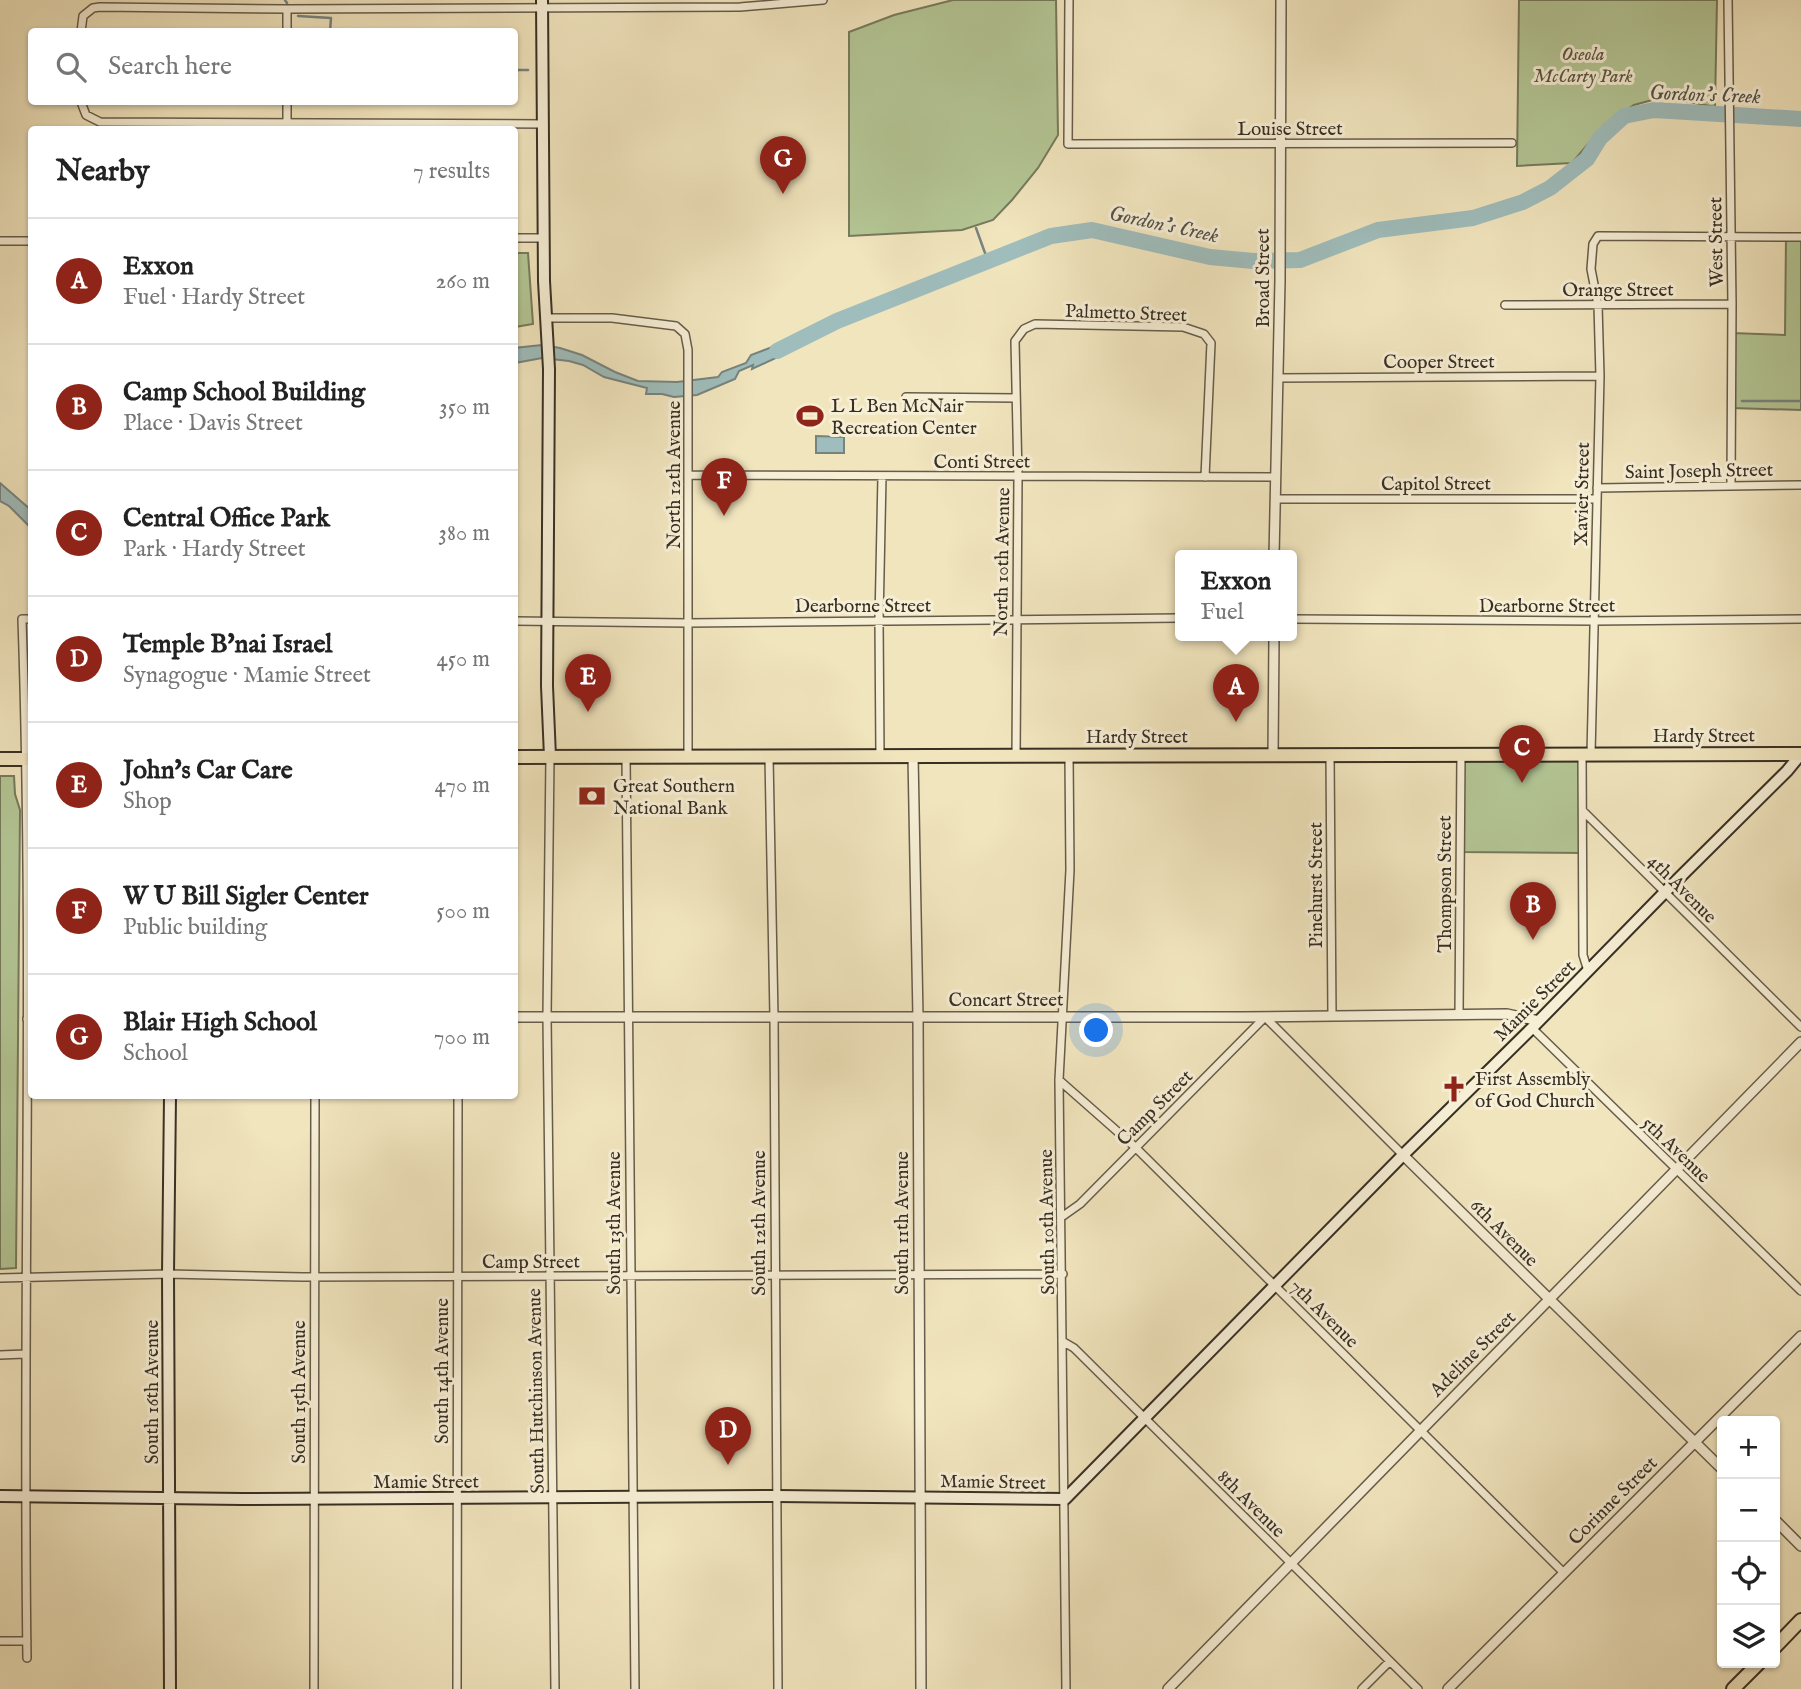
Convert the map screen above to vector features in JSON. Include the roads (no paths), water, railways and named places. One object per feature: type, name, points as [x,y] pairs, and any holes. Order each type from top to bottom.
[{"type":"main road","points":[[542,4],[544,281],[549,369],[547,621],[550,757]]},
{"type":"main road","name":"Hardy Street","points":[[518,757],[1801,754]]},
{"type":"main road","name":"Mamie Street","points":[[0,1496],[170,1499],[776,1496],[1065,1499],[1801,754]]},
{"type":"main road","points":[[0,759],[28,759]]},
{"type":"main road","name":"South 16th Avenue","points":[[170,1099],[170,1689]]},
{"type":"main road","points":[[1780,1642],[1801,1619]]},
{"type":"main road","points":[[1733,1689],[1754,1668]]},
{"type":"street","points":[[82,28],[83,16],[93,8],[100,7],[287,9],[542,4],[748,6],[822,0]]},
{"type":"street","name":"Louise Street","points":[[1069,0],[1068,144],[1512,144]]},
{"type":"street","name":"Broad Street","points":[[1274,550],[1280,281],[1281,0]]},
{"type":"street","name":"West Street","points":[[1728,0],[1732,304],[1731,484]]},
{"type":"street","points":[[287,9],[287,28]]},
{"type":"street","points":[[82,105],[86,115],[100,122],[250,126]]},
{"type":"street","points":[[287,105],[288,126]]},
{"type":"street","points":[[373,126],[543,124]]},
{"type":"street","name":"Xavier Street","points":[[1586,754],[1594,621],[1600,376],[1598,305],[1591,270],[1593,244],[1598,236],[1731,237]]},
{"type":"street","points":[[1731,237],[1801,237]]},
{"type":"street","points":[[518,239],[544,238]]},
{"type":"street","points":[[0,241],[28,241]]},
{"type":"street","name":"Orange Street","points":[[1505,305],[1732,304]]},
{"type":"street","name":"North 12th Avenue","points":[[548,324],[612,318],[676,326],[685,334],[688,366],[688,757]]},
{"type":"street","name":"Palmetto Street","points":[[1024,328],[1035,324],[1183,327],[1204,334],[1211,343],[1205,477]]},
{"type":"street","name":"North 10th Avenue","points":[[1016,756],[1018,477],[1015,341],[1024,328]]},
{"type":"street","name":"Cooper Street","points":[[1278,378],[1600,376]]},
{"type":"street","points":[[906,397],[1016,398]]},
{"type":"street","name":"Conti Street","points":[[688,475],[1275,477]]},
{"type":"street","points":[[880,756],[882,476]]},
{"type":"street","name":"Saint Joseph Street","points":[[1597,488],[1801,485]]},
{"type":"street","name":"Capitol Street","points":[[1275,499],[1597,499]]},
{"type":"street","name":"Dearborne Street","points":[[518,621],[688,623],[1175,618]]},
{"type":"street","points":[[28,619],[22,619],[28,739]]},
{"type":"street","name":"Dearborne Street","points":[[1297,619],[1801,619]]},
{"type":"street","points":[[1273,755],[1274,641]]},
{"type":"street","name":"Thompson Street","points":[[1459,1014],[1461,754]]},
{"type":"street","points":[[1586,754],[1583,811],[1583,955],[1588,971]]},
{"type":"street","name":"Pinehurst Street","points":[[1330,755],[1332,1016]]},
{"type":"street","name":"South 11th Avenue","points":[[913,756],[918,1017],[921,1689]]},
{"type":"street","name":"South 10th Avenue","points":[[1066,1689],[1059,1080],[1070,870],[1069,756]]},
{"type":"street","name":"South Hutchinson Avenue","points":[[550,757],[547,1017],[555,1689]]},
{"type":"street","name":"South 13th Avenue","points":[[626,757],[635,1689]]},
{"type":"street","name":"South 12th Avenue","points":[[769,757],[774,1017],[778,1689]]},
{"type":"street","name":"4th Avenue","points":[[1583,811],[1801,1027]]},
{"type":"street","name":"Concart Street","points":[[518,1017],[1265,1017],[1507,1014],[1535,1025]]},
{"type":"street","name":"Camp Street","points":[[1062,1216],[1080,1204],[1265,1017]]},
{"type":"street","name":"6th Avenue","points":[[1265,1017],[1717,1464]]},
{"type":"street","name":"5th Avenue","points":[[1535,1025],[1676,1171],[1801,1291]]},
{"type":"street","name":"Adeline Street","points":[[1168,1689],[1801,1042]]},
{"type":"street","name":"7th Avenue","points":[[1059,1080],[1135,1147],[1564,1573]]},
{"type":"street","points":[[27,1658],[25,1354],[29,1099]]},
{"type":"street","name":"South 15th Avenue","points":[[314,1689],[315,1099]]},
{"type":"street","name":"South 14th Avenue","points":[[457,1689],[458,1099]]},
{"type":"street","name":"Camp Street","points":[[0,1278],[168,1274],[549,1277],[1063,1274]]},
{"type":"street","name":"Corinne Street","points":[[1448,1689],[1801,1336]]},
{"type":"street","name":"8th Avenue","points":[[1062,1341],[1074,1348],[1418,1689]]},
{"type":"street","points":[[0,1355],[25,1354]]},
{"type":"street","points":[[1780,1525],[1801,1546]]},
{"type":"street","points":[[0,1641],[27,1641]]},
{"type":"street","points":[[1362,1689],[1389,1662]]},
{"type":"water","points":[[788,341],[796,341],[795,349],[752,369],[753,365],[739,371],[735,379],[697,395],[674,397],[646,394],[647,388],[604,377],[583,365],[569,361],[542,358],[518,362],[518,348],[542,345],[582,355],[638,381],[677,382],[718,377],[722,372],[746,363],[751,355]]},
{"type":"water","points":[[816,436],[844,437],[844,453],[816,453]]},
{"type":"water","points":[[0,483],[28,507],[28,525],[9,506],[0,501]]},
{"type":"waterway","points":[[298,16],[331,18],[330,28]]},
{"type":"waterway","points":[[518,70],[528,70]]},
{"type":"waterway","name":"Gordon's Creek","points":[[777,351],[837,321],[1051,236],[1092,230],[1210,257],[1253,261],[1300,260],[1378,230],[1473,218],[1523,202],[1550,188],[1587,159],[1600,138],[1624,116],[1654,110],[1801,119]]},
{"type":"waterway","points":[[976,228],[985,253],[991,259]]},
{"type":"waterway","points":[[1742,401],[1801,401]]},
{"type":"place","name":"Blair High School","points":[[783,194]]},
{"type":"place","name":"L L Ben McNair Recreation Center","points":[[810,416]]},
{"type":"place","name":"W U Bill Sigler Center","points":[[724,516]]},
{"type":"place","name":"John's Car Care","points":[[588,712]]},
{"type":"place","name":"Exxon","points":[[1236,722]]},
{"type":"place","name":"Central Office Park","points":[[1522,783]]},
{"type":"place","name":"Great Southern National Bank","points":[[592,796]]},
{"type":"place","name":"Camp School Building","points":[[1533,940]]},
{"type":"place","name":"First Assembly of God Church","points":[[1454,1089]]},
{"type":"place","name":"Temple B'nai Israel","points":[[728,1465]]},
{"type":"park label","name":"Oseola McCarty Park","points":[[1583,64]]}]
